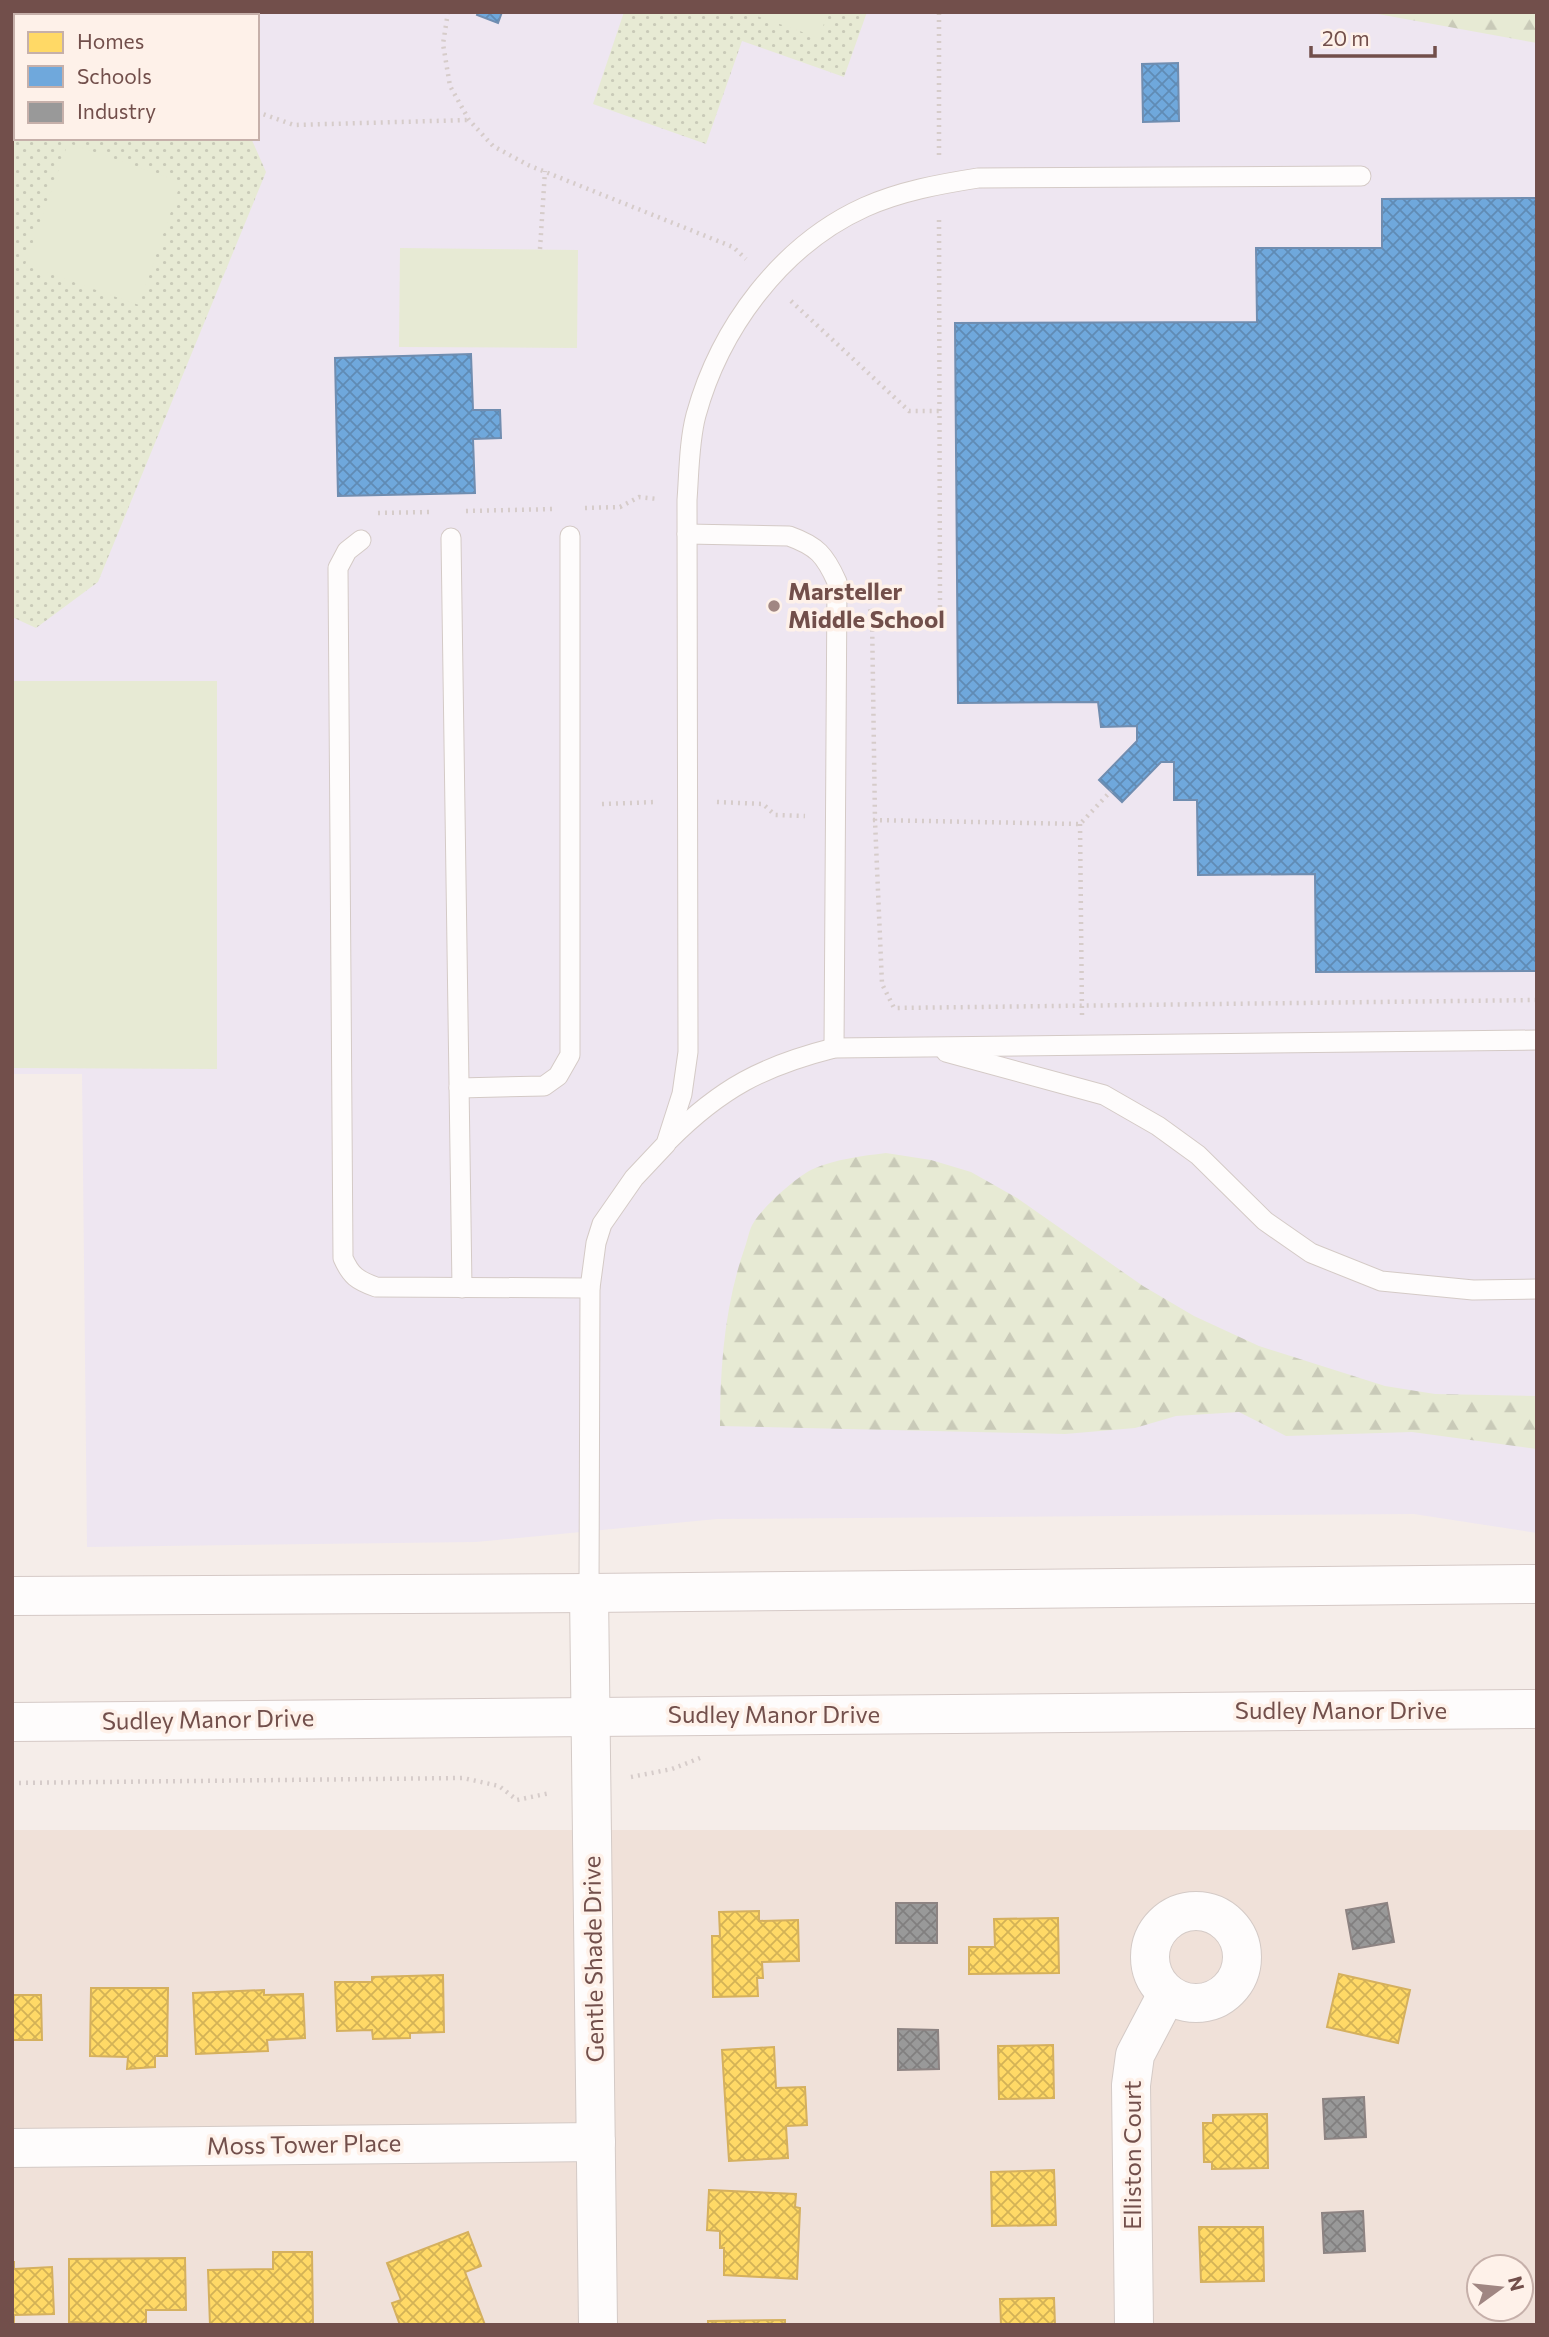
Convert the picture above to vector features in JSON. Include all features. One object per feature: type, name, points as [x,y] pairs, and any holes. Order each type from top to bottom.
[{"type":"main road","points":[[12,1596],[1537,1584]]},
{"type":"main road","name":"Gentle Shade Drive","points":[[589,1593],[598,2325]]},
{"type":"main road","name":"Sudley Manor Drive","points":[[12,1722],[1537,1709]]},
{"type":"main road","name":"Elliston Court","points":[[1134,2325],[1131,2085],[1135,2055],[1167,1994]]},
{"type":"main road","name":"Moss Tower Place","points":[[12,2148],[596,2142]]},
{"type":"lane","points":[[666,1144],[682,1094],[688,1052],[687,500],[698,407],[709,374],[737,322],[769,280],[814,236],[865,207],[920,188],[978,178],[1361,176]]},
{"type":"lane","points":[[687,534],[789,536],[819,550],[837,582],[834,1048]]},
{"type":"lane","points":[[459,1088],[544,1086],[558,1076],[570,1055],[570,536]]},
{"type":"lane","points":[[451,538],[462,1288]]},
{"type":"lane","points":[[360,540],[346,551],[338,568],[343,1258],[348,1269],[359,1281],[376,1287],[590,1288]]},
{"type":"lane","points":[[589,1593],[590,1288],[596,1243],[602,1224],[634,1178],[691,1118],[756,1073],[798,1057],[834,1048],[1537,1040]]},
{"type":"lane","points":[[922,1046],[1104,1096],[1158,1126],[1198,1155],[1265,1221],[1311,1253],[1381,1281],[1473,1290],[1537,1289]]},
{"type":"path","points":[[448,12],[443,44],[450,86],[469,120],[494,146],[545,171],[733,247],[909,411],[939,411]]},
{"type":"path","points":[[872,616],[940,616],[939,12]]},
{"type":"path","points":[[259,112],[294,125],[469,120]]},
{"type":"path","points":[[540,249],[545,171]]},
{"type":"path","points":[[875,821],[882,984],[894,1008],[1537,1000]]},
{"type":"path","points":[[1080,824],[1082,1044]]},
{"type":"path","points":[[12,1783],[463,1779],[499,1786],[517,1800]]},
{"type":"shaded area","name":"Marsteller Middle School","points":[[12,12],[1537,12],[1537,1533],[1414,1514],[717,1519],[476,1542],[87,1547],[82,1074],[12,1074]]},
{"type":"shaded area","points":[[12,1830],[1537,1830],[1537,2325],[12,2325]]},
{"type":"green space","points":[[624,12],[867,12],[844,77],[742,41],[706,144],[593,104]]},
{"type":"green space","points":[[746,12],[828,12],[819,38]]},
{"type":"green space","points":[[1367,12],[1537,12],[1537,43]]},
{"type":"green space","points":[[12,55],[14,140],[252,140],[266,172],[98,582],[36,628],[12,617]]},
{"type":"green space","points":[[68,143],[181,182],[139,305],[25,265]]},
{"type":"green space","points":[[400,248],[578,250],[577,348],[399,347]]},
{"type":"green space","points":[[12,681],[217,681],[217,1069],[12,1068]]},
{"type":"green space","points":[[886,1153],[931,1160],[971,1172],[1017,1198],[1143,1286],[1194,1316],[1259,1346],[1385,1386],[1435,1394],[1537,1396],[1537,1449],[1412,1432],[1286,1436],[1239,1412],[1176,1416],[1135,1428],[1065,1434],[720,1426],[721,1381],[728,1312],[752,1225],[781,1192],[813,1169],[840,1160]]},
{"type":"building: Homes","points":[[759,1911],[759,1921],[798,1920],[799,1961],[762,1962],[763,1978],[757,1978],[758,1996],[713,1997],[712,1936],[720,1936],[719,1912]]},
{"type":"building: Homes","points":[[1058,1918],[1059,1973],[969,1974],[969,1947],[995,1947],[994,1919]]},
{"type":"building: Homes","points":[[1339,1974],[1410,1990],[1398,2043],[1327,2027]]},
{"type":"building: Homes","points":[[443,1975],[444,2032],[410,2033],[410,2038],[373,2039],[372,2030],[337,2031],[335,1982],[372,1982],[372,1977]]},
{"type":"building: Homes","points":[[91,1988],[168,1988],[167,2056],[155,2056],[155,2067],[127,2069],[128,2057],[90,2056]]},
{"type":"building: Homes","points":[[264,1990],[264,1995],[303,1994],[305,2038],[267,2040],[268,2051],[196,2054],[193,1993]]},
{"type":"building: Homes","points":[[12,1995],[41,1995],[42,2040],[12,2040]]},
{"type":"building: Homes","points":[[1053,2045],[1054,2098],[999,2099],[998,2046]]},
{"type":"building: Homes","points":[[774,2047],[776,2088],[805,2087],[807,2125],[786,2126],[788,2158],[729,2161],[722,2050]]},
{"type":"building: Homes","points":[[1267,2114],[1268,2168],[1212,2169],[1212,2162],[1204,2162],[1203,2123],[1213,2123],[1213,2115]]},
{"type":"building: Homes","points":[[1054,2170],[1056,2225],[992,2226],[991,2172]]},
{"type":"building: Homes","points":[[709,2190],[796,2194],[795,2207],[800,2208],[797,2279],[724,2275],[724,2248],[720,2248],[720,2231],[707,2230]]},
{"type":"building: Homes","points":[[1199,2227],[1263,2227],[1264,2281],[1201,2282]]},
{"type":"building: Homes","points":[[468,2232],[481,2266],[465,2272],[485,2325],[400,2325],[392,2303],[401,2300],[387,2263]]},
{"type":"building: Homes","points":[[273,2252],[312,2252],[313,2325],[210,2325],[208,2270],[273,2269]]},
{"type":"building: Homes","points":[[185,2258],[186,2310],[146,2310],[146,2325],[69,2322],[69,2259]]},
{"type":"building: Homes","points":[[12,2262],[14,2269],[52,2267],[54,2314],[14,2315],[12,2325]]},
{"type":"building: Homes","points":[[1054,2298],[1055,2325],[1001,2325],[1000,2299]]},
{"type":"building: Homes","points":[[785,2320],[785,2325],[708,2325],[708,2321]]},
{"type":"building: Schools","points":[[478,12],[502,12],[498,23],[477,15]]},
{"type":"building: Schools","points":[[1178,63],[1179,121],[1143,122],[1142,64]]},
{"type":"building: Schools","points":[[1537,198],[1537,971],[1316,972],[1315,874],[1198,875],[1197,800],[1174,800],[1174,762],[1161,762],[1122,802],[1099,780],[1137,741],[1137,726],[1101,727],[1098,702],[958,703],[955,323],[1257,322],[1256,248],[1382,248],[1382,199]]},
{"type":"building: Schools","points":[[471,354],[473,410],[500,410],[501,438],[473,439],[475,493],[338,496],[335,358]]},
{"type":"building: Industry","points":[[896,1903],[937,1903],[937,1943],[896,1943]]},
{"type":"building: Industry","points":[[1387,1903],[1394,1942],[1353,1949],[1346,1910]]},
{"type":"building: Industry","points":[[898,2029],[938,2030],[939,2069],[898,2070]]},
{"type":"building: Industry","points":[[1364,2097],[1366,2137],[1325,2139],[1323,2099]]},
{"type":"building: Industry","points":[[1363,2211],[1365,2251],[1324,2253],[1322,2213]]},
{"type":"place","name":"Marsteller Middle School","points":[[774,606]]}]
